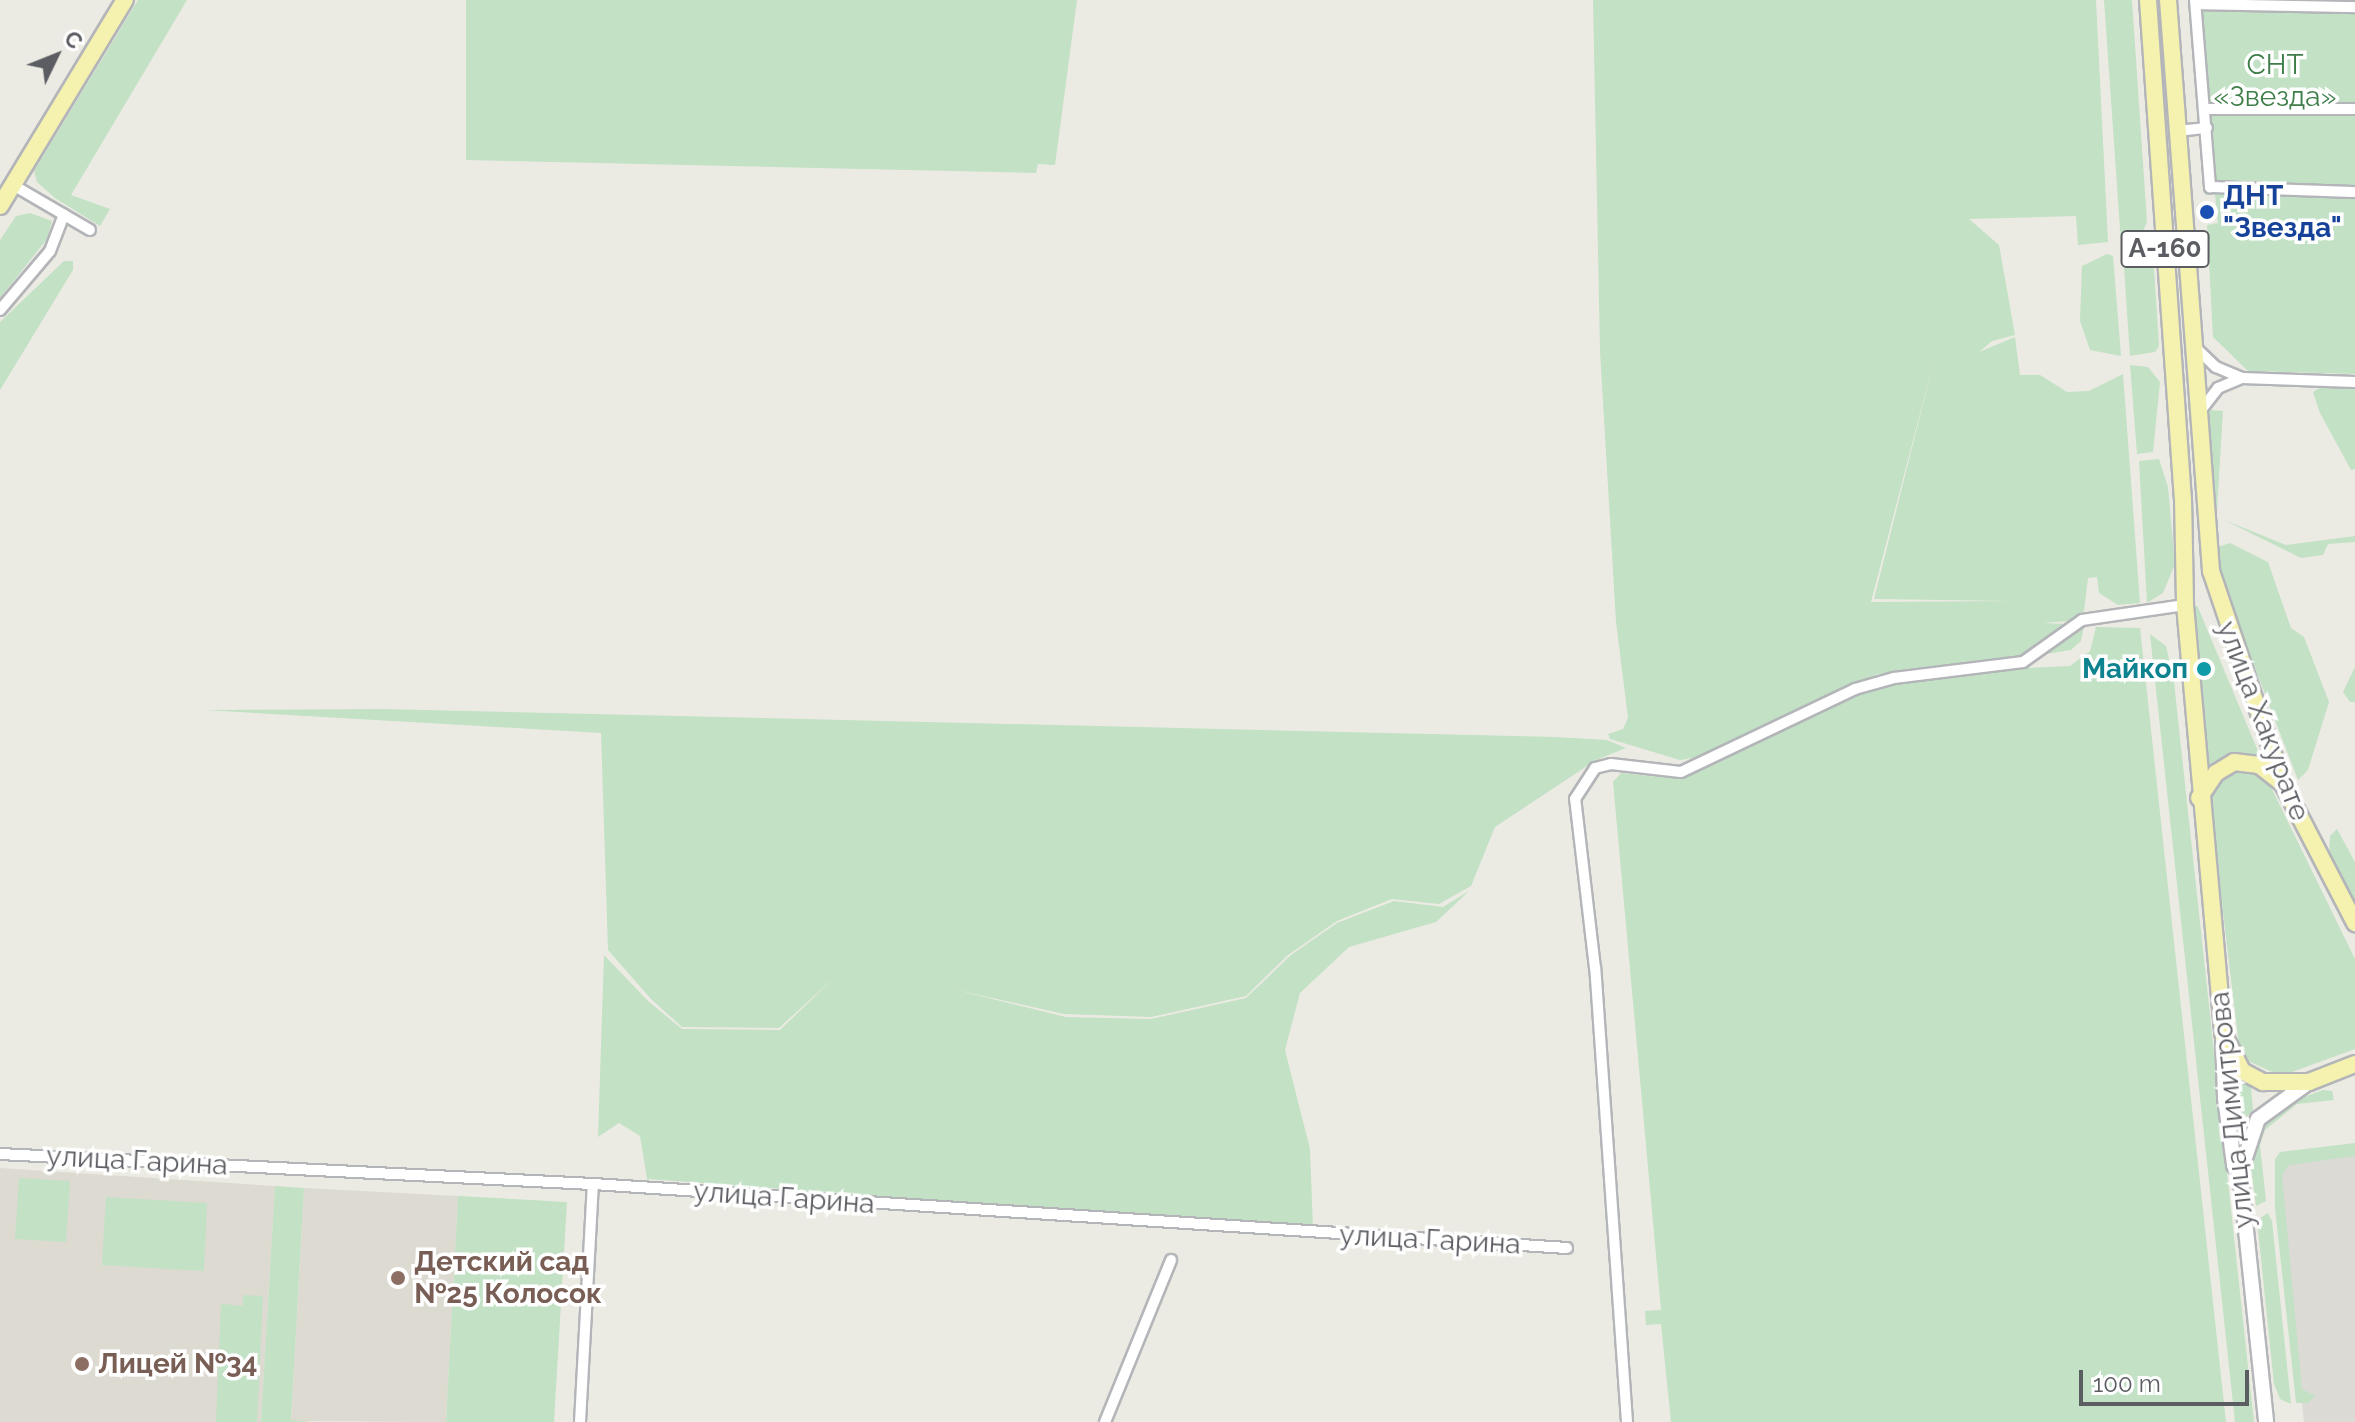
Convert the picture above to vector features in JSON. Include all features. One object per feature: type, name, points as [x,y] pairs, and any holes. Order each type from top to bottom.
[{"type":"main road","points":[[0,206],[125,0]]},
{"type":"main road","name":"улица Димитрова","points":[[2148,0],[2183,498],[2185,605],[2199,798],[2223,1033],[2220,1042],[2227,1111],[2234,1165],[2240,1173],[2266,1422]]},
{"type":"main road","name":"А-160","points":[[2168,0],[2192,343]]},
{"type":"main road","name":"улица Хакурате","points":[[2192,343],[2205,507],[2221,610],[2283,784],[2355,923]]},
{"type":"main road","points":[[2199,798],[2216,773],[2234,762],[2259,765],[2283,784]]},
{"type":"main road","points":[[2223,1033],[2228,1050],[2251,1078],[2277,1084],[2309,1082]]},
{"type":"main road","points":[[2240,1173],[2258,1119],[2309,1082],[2355,1064]]},
{"type":"street","points":[[2355,7],[2196,2],[2210,187],[2355,192]]},
{"type":"street","points":[[2206,109],[2355,109]]},
{"type":"street","points":[[2177,131],[2207,128]]},
{"type":"street","points":[[13,185],[90,230]]},
{"type":"street","points":[[0,310],[44,260],[64,215]]},
{"type":"street","points":[[2192,343],[2209,362],[2242,378],[2355,382]]},
{"type":"street","points":[[2200,453],[2203,404],[2218,388],[2242,378]]},
{"type":"street","points":[[1627,1422],[1595,968],[1575,799],[1595,768],[1611,764],[1681,772],[1855,689],[1894,678],[2023,662],[2082,620],[2185,605]]},
{"type":"street","name":"улица Гарина","points":[[0,1154],[593,1184],[1567,1248]]},
{"type":"street","points":[[580,1422],[593,1184]]},
{"type":"street","points":[[1105,1422],[1171,1260]]},
{"type":"shaded area","points":[[2355,1148],[2355,1422],[2304,1422],[2276,1158]]},
{"type":"shaded area","points":[[0,1168],[275,1186],[261,1422],[0,1422]]},
{"type":"shaded area","points":[[304,1188],[458,1196],[446,1422],[291,1421]]},
{"type":"green space","points":[[138,0],[187,0],[71,195],[110,209],[100,226],[55,198],[37,182],[34,171]]},
{"type":"green space","points":[[466,0],[1077,0],[1055,165],[1038,164],[1036,173],[466,160]]},
{"type":"green space","points":[[1593,0],[2096,0],[2108,242],[2078,245],[2076,216],[1969,219],[1999,245],[2015,335],[1992,341],[1979,352],[2015,337],[2020,375],[2040,375],[2067,392],[2089,391],[2123,374],[2140,603],[2118,605],[2099,593],[2097,577],[2088,578],[2084,611],[2069,621],[2043,623],[2067,624],[2020,656],[1878,674],[1705,756],[1680,760],[1610,739],[1608,734],[1623,729],[1628,718],[1616,622],[1600,351]],"holes":[[[1936,352],[1874,599],[2013,601],[1871,602]]]},
{"type":"green space","points":[[2104,0],[2132,0],[2147,222],[2141,236],[2121,243]]},
{"type":"green space","name":"СНТ «Звезда»","points":[[2188,0],[2355,0],[2355,374],[2248,371],[2213,337],[2207,225],[2218,223],[2215,195],[2205,195]]},
{"type":"green space","points":[[30,213],[52,221],[47,239],[0,298],[0,240],[16,216]]},
{"type":"green space","points":[[2141,250],[2153,253],[2159,346],[2155,352],[2130,356],[2123,253]]},
{"type":"green space","points":[[2107,254],[2113,256],[2121,356],[2090,350],[2080,321],[2082,266]]},
{"type":"green space","points":[[64,261],[73,261],[73,270],[0,390],[0,322]]},
{"type":"green space","points":[[2130,365],[2148,367],[2160,382],[2153,452],[2137,454]]},
{"type":"green space","points":[[2323,386],[2355,387],[2355,469],[2351,470],[2320,413],[2313,392]]},
{"type":"green space","points":[[2209,410],[2223,411],[2217,511],[2206,467]]},
{"type":"green space","points":[[2159,459],[2168,487],[2175,564],[2163,593],[2147,603],[2139,461]]},
{"type":"green space","points":[[2224,520],[2286,545],[2355,536],[2355,542],[2328,544],[2323,555],[2301,558]]},
{"type":"green space","points":[[2230,543],[2268,562],[2291,628],[2304,637],[2329,702],[2308,770],[2298,780],[2216,566],[2218,547]]},
{"type":"green space","points":[[2197,605],[2260,756],[2230,755],[2202,774],[2193,613]]},
{"type":"green space","points":[[2084,626],[2081,641],[2071,650],[2040,655]]},
{"type":"green space","points":[[2096,627],[2140,628],[2226,1422],[1671,1422],[1661,1324],[1646,1325],[1645,1311],[1661,1310],[1613,782],[1621,773],[1670,778],[1698,770],[1859,694],[1897,683],[1982,670],[2070,666],[2090,651]]},
{"type":"green space","points":[[2150,634],[2166,646],[2174,682],[2254,1422],[2235,1422]]},
{"type":"green space","points":[[2355,667],[2355,702],[2350,702],[2343,692]]},
{"type":"green space","points":[[382,709],[1557,737],[1607,740],[1626,748],[1596,760],[1495,827],[1471,886],[1439,904],[1392,899],[1337,921],[1288,955],[1246,996],[1151,1017],[1064,1014],[952,989],[1066,1017],[1151,1019],[1246,998],[1291,955],[1337,923],[1394,901],[1443,907],[1469,891],[1436,922],[1349,947],[1300,993],[1285,1050],[1310,1149],[1313,1228],[647,1179],[640,1136],[619,1123],[598,1137],[604,955],[648,1001],[682,1029],[780,1030],[836,976],[779,1028],[682,1027],[651,999],[608,950],[601,733],[204,710]]},
{"type":"green space","points":[[2231,769],[2252,769],[2269,783],[2355,959],[2355,1049],[2281,1076],[2246,1060],[2239,1046],[2209,796]]},
{"type":"green space","points":[[2337,829],[2355,862],[2355,907],[2329,857],[2330,836]]},
{"type":"green space","points":[[2235,1076],[2251,1086],[2253,1110],[2241,1123],[2234,1119],[2230,1081]]},
{"type":"green space","points":[[2323,1090],[2332,1091],[2334,1100],[2297,1104],[2265,1130],[2260,1145],[2266,1201],[2256,1206],[2250,1160],[2263,1122],[2293,1101]]},
{"type":"green space","points":[[2355,1143],[2355,1156],[2289,1165],[2282,1175],[2302,1389],[2315,1396],[2308,1403],[2296,1403],[2275,1208],[2275,1159],[2280,1152]]},
{"type":"green space","points":[[19,1178],[70,1181],[66,1242],[15,1239]]},
{"type":"green space","points":[[275,1186],[304,1188],[291,1420],[312,1422],[261,1422]]},
{"type":"green space","points":[[458,1196],[567,1202],[554,1422],[446,1422]]},
{"type":"green space","points":[[106,1197],[207,1203],[204,1271],[102,1265]]},
{"type":"green space","points":[[2268,1213],[2272,1221],[2291,1404],[2280,1399],[2274,1384],[2257,1220]]},
{"type":"green space","points":[[243,1295],[263,1296],[257,1422],[216,1422],[221,1304],[243,1306]]},
{"type":"place","name":"ДНТ \"Звезда\"","points":[[2207,212]]},
{"type":"place","name":"Майкоп","points":[[2204,669]]},
{"type":"place","name":"Детский сад №25 Колосок","points":[[398,1278]]},
{"type":"place","name":"Лицей №34","points":[[82,1364]]}]
